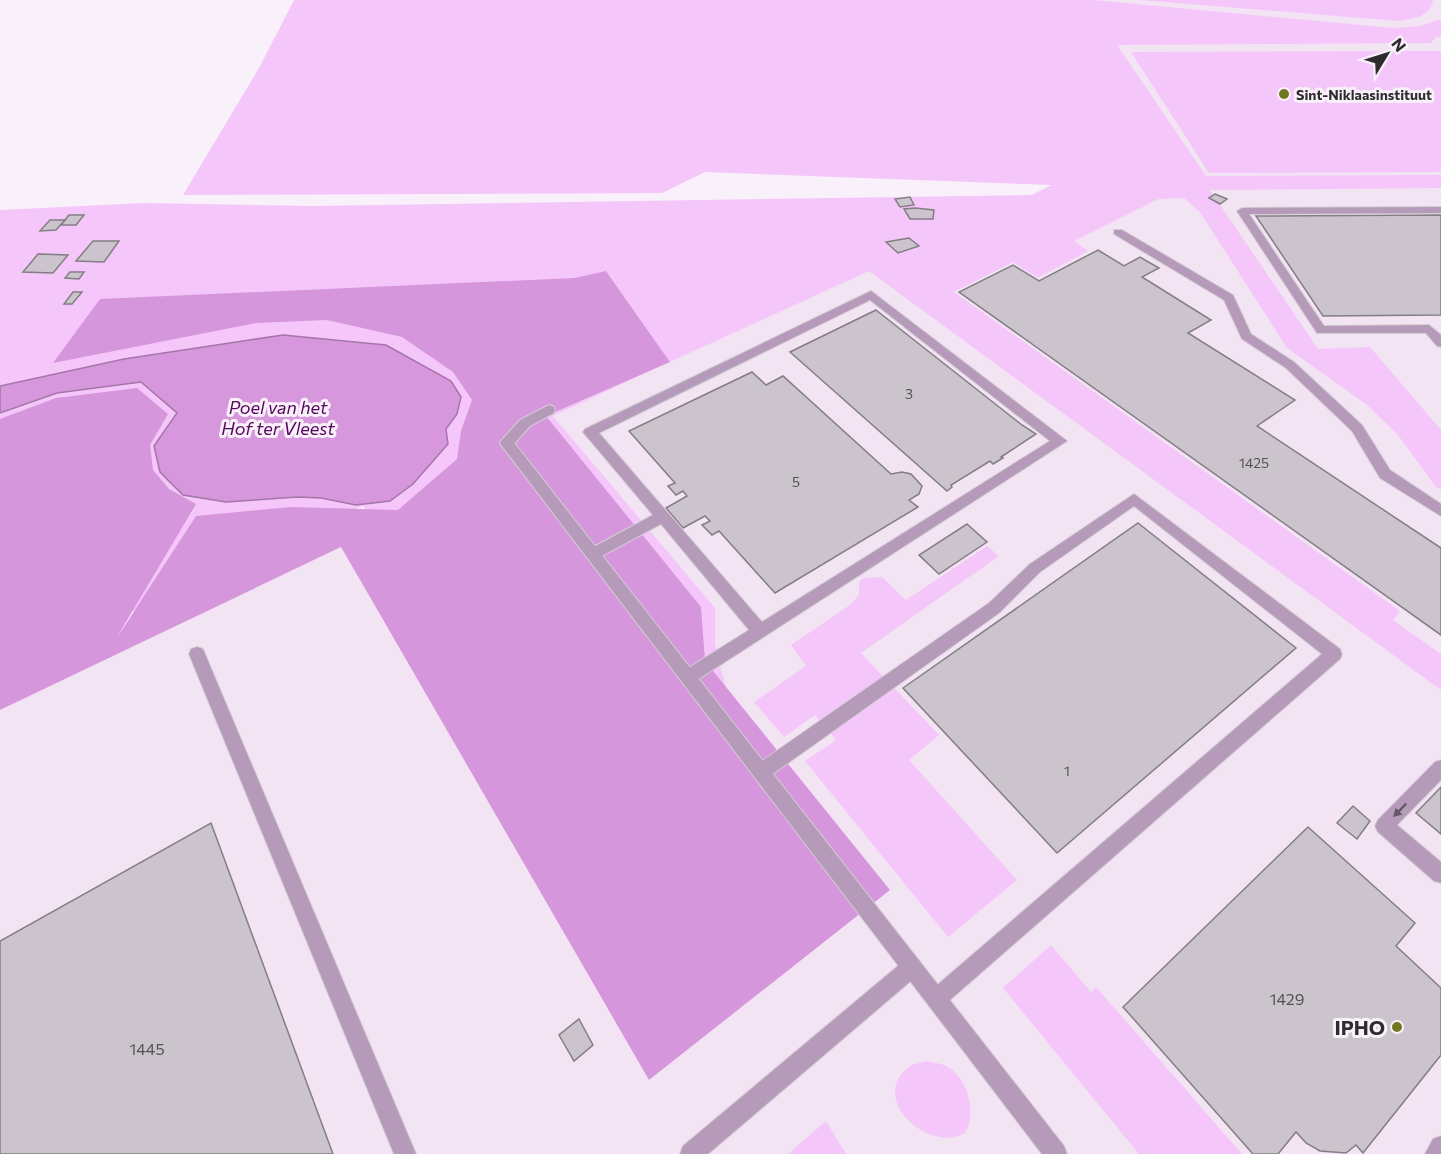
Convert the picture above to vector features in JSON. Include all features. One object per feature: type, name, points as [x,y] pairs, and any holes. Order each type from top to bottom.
[{"type":"street","points":[[1441,210],[1242,212],[1321,330],[1429,329],[1441,343]]},
{"type":"street","points":[[1118,232],[1229,298],[1246,336],[1290,365],[1357,428],[1385,474],[1441,511]]},
{"type":"street","points":[[688,677],[1060,441],[871,295],[590,432],[760,631]]},
{"type":"street","points":[[549,410],[525,423],[507,443],[1056,1154]]},
{"type":"street","points":[[761,772],[994,609],[1035,568],[1134,499],[1334,654],[936,999]]},
{"type":"street","points":[[593,554],[662,517]]},
{"type":"street","points":[[197,654],[405,1154]]},
{"type":"street","points":[[1441,768],[1384,826],[1441,874]]},
{"type":"street","points":[[691,1154],[912,967]]},
{"type":"street","points":[[1436,1154],[1441,1147]]},
{"type":"shaded area","points":[[294,0],[1094,0],[1392,28],[1420,26],[1441,19],[1441,37],[1436,37],[1431,43],[1117,45],[1206,176],[1441,175],[1441,188],[1210,190],[1318,349],[1370,347],[1441,430],[1441,490],[1435,486],[1398,435],[1366,404],[1287,348],[1200,212],[1184,198],[1159,199],[1074,241],[1088,251],[1038,278],[1013,262],[954,292],[1400,611],[1393,620],[1441,654],[1441,690],[869,271],[670,362],[606,271],[629,334],[652,370],[553,416],[715,608],[715,645],[743,755],[658,985],[363,506],[0,672],[0,210],[144,203],[311,206],[1032,195],[1052,185],[705,172],[662,193],[183,195],[259,68]]},
{"type":"shaded area","points":[[1052,0],[1441,0],[1441,1154],[0,1154],[0,710],[341,547],[649,1080],[890,890],[705,661],[546,415],[670,362],[1054,184]]},
{"type":"shaded area","points":[[1140,0],[1433,0],[1425,14],[1399,21]]},
{"type":"shaded area","points":[[1441,51],[1441,172],[1209,173],[1131,52]]},
{"type":"shaded area","points":[[606,271],[670,362],[546,416],[701,607],[705,661],[890,890],[649,1080],[341,547],[0,710],[0,419],[56,398],[137,388],[168,414],[150,445],[153,470],[169,489],[196,504],[116,639],[196,516],[291,507],[398,510],[457,459],[461,431],[472,400],[453,372],[402,337],[327,320],[256,323],[53,363],[100,299],[575,278]]},
{"type":"shaded area","points":[[987,546],[999,556],[861,653],[939,735],[909,760],[1017,880],[948,937],[805,761],[836,740],[815,715],[784,737],[754,702],[806,666],[791,645],[850,605],[859,595],[859,582],[864,578],[882,577],[906,600]]},
{"type":"shaded area","points":[[1051,945],[1091,992],[1096,987],[1242,1154],[1139,1154],[1003,988]]},
{"type":"shaded area","points":[[926,1061],[944,1065],[952,1070],[964,1085],[970,1105],[969,1124],[965,1133],[951,1138],[936,1136],[921,1130],[908,1120],[899,1107],[895,1094],[898,1080],[910,1066]]},
{"type":"shaded area","points":[[826,1121],[846,1154],[788,1154]]},
{"type":"water","name":"Poel van het Hof ter Vleest","points":[[283,335],[386,345],[451,381],[461,397],[457,414],[446,429],[448,444],[413,484],[390,501],[356,505],[321,498],[298,497],[226,502],[183,495],[160,472],[154,446],[177,413],[141,382],[57,393],[0,413],[0,386],[124,359]]},
{"type":"building","points":[[1215,194],[1227,199],[1220,204],[1209,198]]},
{"type":"building","points":[[910,197],[914,205],[900,207],[895,199]]},
{"type":"building","points":[[904,209],[934,210],[933,219],[910,219]]},
{"type":"building","points":[[69,215],[84,215],[76,225],[61,225]]},
{"type":"building","points":[[1441,215],[1441,315],[1323,316],[1256,216]]},
{"type":"building","points":[[50,220],[65,220],[56,230],[40,231]]},
{"type":"building","points":[[909,238],[919,246],[898,253],[886,242]]},
{"type":"building","points":[[93,241],[119,241],[104,262],[76,261]]},
{"type":"building","points":[[1098,250],[1124,266],[1140,257],[1159,268],[1142,277],[1211,320],[1188,333],[1295,400],[1257,426],[1441,548],[1441,635],[959,292],[1013,265],[1039,281]]},
{"type":"building","points":[[38,254],[68,255],[53,273],[23,272]]},
{"type":"building","points":[[70,272],[84,272],[79,279],[65,278]]},
{"type":"building","points":[[73,292],[82,292],[72,304],[64,304]]},
{"type":"building","points":[[876,310],[1036,434],[993,464],[990,461],[951,485],[952,487],[947,491],[790,352]]},
{"type":"building","points":[[752,372],[766,385],[783,376],[891,474],[902,472],[911,474],[922,486],[919,494],[909,500],[918,507],[775,593],[719,531],[712,535],[702,525],[710,521],[705,516],[683,528],[666,508],[687,496],[683,491],[676,495],[668,486],[675,483],[629,431]]},
{"type":"building","points":[[1138,523],[1296,648],[1057,853],[903,688]]},
{"type":"building","points":[[967,524],[987,542],[939,574],[919,555]]},
{"type":"building","points":[[1441,787],[1441,834],[1416,813]]},
{"type":"building","points":[[1353,806],[1370,821],[1357,839],[1337,823]]},
{"type":"building","points":[[211,823],[333,1154],[0,1154],[0,941]]},
{"type":"building","points":[[1308,827],[1415,923],[1396,946],[1441,988],[1441,1055],[1363,1153],[1356,1145],[1346,1153],[1320,1151],[1306,1143],[1296,1132],[1278,1154],[1253,1154],[1123,1007]]},
{"type":"building","points":[[579,1019],[593,1045],[574,1061],[559,1035]]},
{"type":"place","name":"Sint-Niklaasinstituut","points":[[1284,94]]},
{"type":"place","name":"IPHO","points":[[1397,1027]]}]
